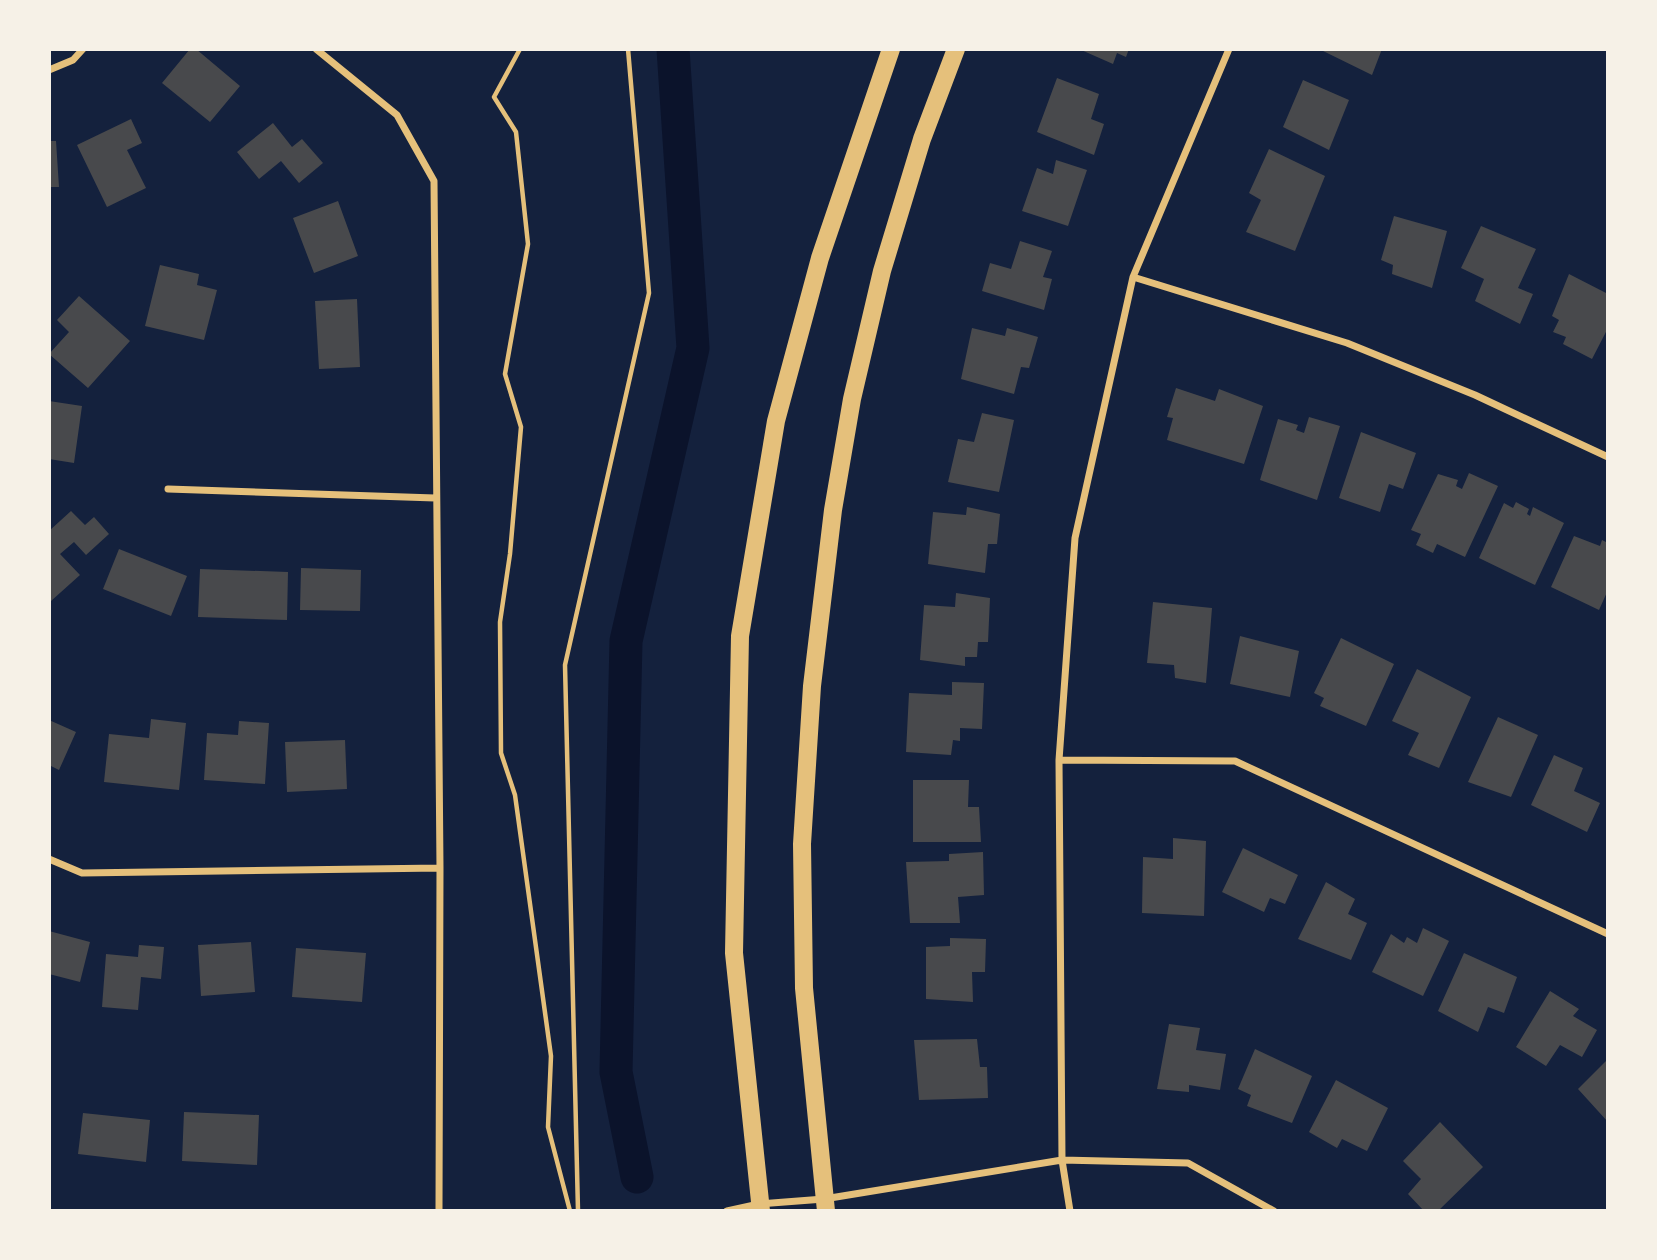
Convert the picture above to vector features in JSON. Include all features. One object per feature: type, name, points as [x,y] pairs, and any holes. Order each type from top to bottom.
[{"type":"main road","points":[[760,1208],[734,953],[740,636],[776,421],[820,258],[891,49]]},
{"type":"main road","points":[[825,1205],[804,988],[802,845],[813,686],[833,510],[852,399],[882,271],[922,139],[956,49]]},
{"type":"street","points":[[49,70],[73,60],[83,49]]},
{"type":"street","points":[[316,49],[397,115],[434,181],[440,869],[439,1211]]},
{"type":"street","points":[[1070,1211],[1062,1160],[1059,760],[1076,538],[1133,277],[1229,49]]},
{"type":"street","points":[[1133,277],[1347,343],[1475,395],[1608,457]]},
{"type":"street","points":[[168,489],[435,498]]},
{"type":"street","points":[[1059,760],[1235,761],[1608,934]]},
{"type":"street","points":[[49,859],[82,873],[440,869]]},
{"type":"street","points":[[727,1211],[825,1205],[1062,1160],[1188,1163],[1274,1211]]},
{"type":"path","points":[[520,49],[494,97],[516,132],[528,244],[505,374],[521,427],[510,554],[499,622],[501,753],[515,795],[551,1056],[548,1127],[570,1211]]},
{"type":"path","points":[[578,1211],[565,665],[649,293],[628,49]]},
{"type":"building","points":[[190,49],[196,49],[240,86],[210,122],[162,83]]},
{"type":"building","points":[[1079,49],[1129,49],[1126,57],[1117,53],[1113,64]]},
{"type":"building","points":[[1319,49],[1382,49],[1372,75]]},
{"type":"building","points":[[1057,78],[1099,94],[1091,119],[1104,124],[1094,155],[1037,132]]},
{"type":"building","points":[[1303,80],[1349,100],[1329,150],[1283,127]]},
{"type":"building","points":[[131,119],[142,143],[127,150],[146,188],[107,207],[77,145]]},
{"type":"building","points":[[273,123],[292,147],[302,139],[323,163],[299,183],[281,161],[259,179],[237,152]]},
{"type":"building","points":[[49,141],[56,141],[59,187],[49,187]]},
{"type":"building","points":[[1269,149],[1325,176],[1295,251],[1246,232],[1261,200],[1249,193]]},
{"type":"building","points":[[1056,160],[1087,170],[1068,226],[1022,211],[1037,168],[1053,174]]},
{"type":"building","points":[[338,201],[358,256],[314,273],[293,218]]},
{"type":"building","points":[[1394,216],[1447,231],[1432,288],[1392,274],[1393,265],[1381,260]]},
{"type":"building","points":[[1481,226],[1536,249],[1518,288],[1533,294],[1520,324],[1475,301],[1484,279],[1461,268]]},
{"type":"building","points":[[1020,241],[1052,251],[1043,277],[1052,279],[1044,310],[982,291],[990,263],[1011,269]]},
{"type":"building","points":[[160,265],[199,274],[197,285],[217,290],[204,340],[145,326]]},
{"type":"building","points":[[1569,274],[1608,294],[1608,328],[1592,359],[1563,344],[1566,337],[1553,332],[1559,320],[1552,316]]},
{"type":"building","points":[[79,296],[130,341],[88,388],[49,354],[69,332],[57,320]]},
{"type":"building","points":[[357,299],[360,367],[319,369],[315,301]]},
{"type":"building","points":[[972,328],[1005,336],[1007,328],[1038,337],[1029,368],[1021,367],[1014,394],[961,379]]},
{"type":"building","points":[[1176,388],[1215,401],[1219,389],[1263,406],[1244,464],[1167,440],[1173,418],[1167,417]]},
{"type":"building","points":[[49,401],[82,406],[74,463],[49,459]]},
{"type":"building","points":[[982,413],[1014,420],[999,492],[948,482],[958,439],[974,442]]},
{"type":"building","points":[[1309,417],[1340,426],[1317,500],[1260,480],[1278,419],[1298,425],[1296,430],[1304,433]]},
{"type":"building","points":[[1361,432],[1416,453],[1403,489],[1389,484],[1380,512],[1339,498]]},
{"type":"building","points":[[1469,473],[1498,486],[1465,557],[1437,544],[1433,553],[1416,545],[1421,534],[1411,530],[1438,474],[1458,480],[1456,486],[1462,489]]},
{"type":"building","points":[[1516,502],[1529,509],[1527,514],[1530,516],[1533,507],[1564,523],[1535,585],[1479,558],[1504,503],[1513,508]]},
{"type":"building","points":[[967,507],[1000,514],[997,544],[988,544],[985,573],[928,564],[933,512],[966,515]]},
{"type":"building","points":[[71,511],[85,525],[94,517],[109,534],[86,555],[74,542],[60,554],[80,575],[51,601],[49,531]]},
{"type":"building","points":[[1574,536],[1600,546],[1602,540],[1608,543],[1608,590],[1599,610],[1551,587]]},
{"type":"building","points":[[119,549],[187,576],[171,616],[103,589]]},
{"type":"building","points":[[301,568],[361,570],[360,611],[300,610]]},
{"type":"building","points":[[200,569],[288,572],[287,620],[198,617]]},
{"type":"building","points":[[956,593],[990,598],[988,642],[978,642],[977,657],[965,657],[965,666],[920,660],[924,605],[955,607]]},
{"type":"building","points":[[1153,602],[1212,608],[1206,683],[1175,678],[1174,665],[1147,663]]},
{"type":"building","points":[[1240,636],[1299,651],[1290,697],[1230,684]]},
{"type":"building","points":[[1341,638],[1394,664],[1366,726],[1320,706],[1324,698],[1314,693]]},
{"type":"building","points":[[1417,669],[1471,697],[1439,768],[1408,755],[1419,733],[1392,721]]},
{"type":"building","points":[[952,682],[984,683],[982,729],[960,728],[960,741],[953,740],[951,755],[906,752],[909,693],[952,695]]},
{"type":"building","points":[[1498,717],[1538,735],[1511,797],[1468,782]]},
{"type":"building","points":[[151,719],[186,723],[179,790],[104,782],[109,734],[149,738]]},
{"type":"building","points":[[49,720],[76,732],[59,770],[49,765]]},
{"type":"building","points":[[239,721],[269,723],[265,784],[204,780],[207,733],[238,735]]},
{"type":"building","points":[[345,740],[347,789],[287,792],[285,742]]},
{"type":"building","points":[[1554,755],[1583,768],[1574,791],[1600,803],[1587,832],[1531,805]]},
{"type":"building","points":[[913,780],[969,780],[968,807],[979,807],[981,842],[913,842]]},
{"type":"building","points":[[1173,838],[1206,841],[1204,916],[1142,913],[1143,857],[1173,859]]},
{"type":"building","points":[[1243,848],[1298,875],[1285,904],[1270,898],[1264,912],[1222,892]]},
{"type":"building","points":[[983,852],[984,895],[958,897],[960,923],[910,923],[906,862],[949,861],[949,854]]},
{"type":"building","points":[[1326,882],[1355,899],[1348,914],[1367,923],[1351,960],[1298,939]]},
{"type":"building","points":[[1423,928],[1449,941],[1423,996],[1372,972],[1391,934],[1404,943],[1407,937],[1417,943]]},
{"type":"building","points":[[49,931],[90,942],[80,982],[49,974]]},
{"type":"building","points":[[950,938],[986,939],[985,972],[972,972],[973,1002],[926,999],[926,947],[950,946]]},
{"type":"building","points":[[251,942],[255,992],[201,996],[198,945]]},
{"type":"building","points":[[139,945],[164,947],[161,979],[141,977],[138,1010],[102,1007],[106,954],[138,957]]},
{"type":"building","points":[[296,948],[366,953],[362,1002],[292,997]]},
{"type":"building","points":[[1464,953],[1517,977],[1504,1013],[1488,1007],[1478,1032],[1438,1011]]},
{"type":"building","points":[[1550,991],[1579,1009],[1573,1016],[1597,1030],[1582,1057],[1560,1045],[1546,1066],[1516,1047]]},
{"type":"building","points":[[1169,1024],[1200,1028],[1196,1050],[1226,1054],[1220,1090],[1189,1085],[1189,1092],[1157,1089]]},
{"type":"building","points":[[977,1039],[980,1067],[987,1067],[988,1098],[919,1100],[914,1040]]},
{"type":"building","points":[[1255,1049],[1312,1076],[1292,1123],[1247,1106],[1251,1095],[1238,1089]]},
{"type":"building","points":[[1608,1059],[1608,1122],[1578,1089]]},
{"type":"building","points":[[1336,1080],[1388,1108],[1367,1151],[1342,1139],[1337,1148],[1309,1132]]},
{"type":"building","points":[[184,1112],[259,1115],[257,1165],[182,1161]]},
{"type":"building","points":[[83,1113],[150,1120],[146,1162],[78,1154]]},
{"type":"building","points":[[1440,1122],[1483,1167],[1438,1211],[1424,1211],[1408,1194],[1421,1179],[1403,1161]]},
{"type":"waterway","points":[[637,1177],[616,1072],[626,641],[693,348],[673,49]]}]
